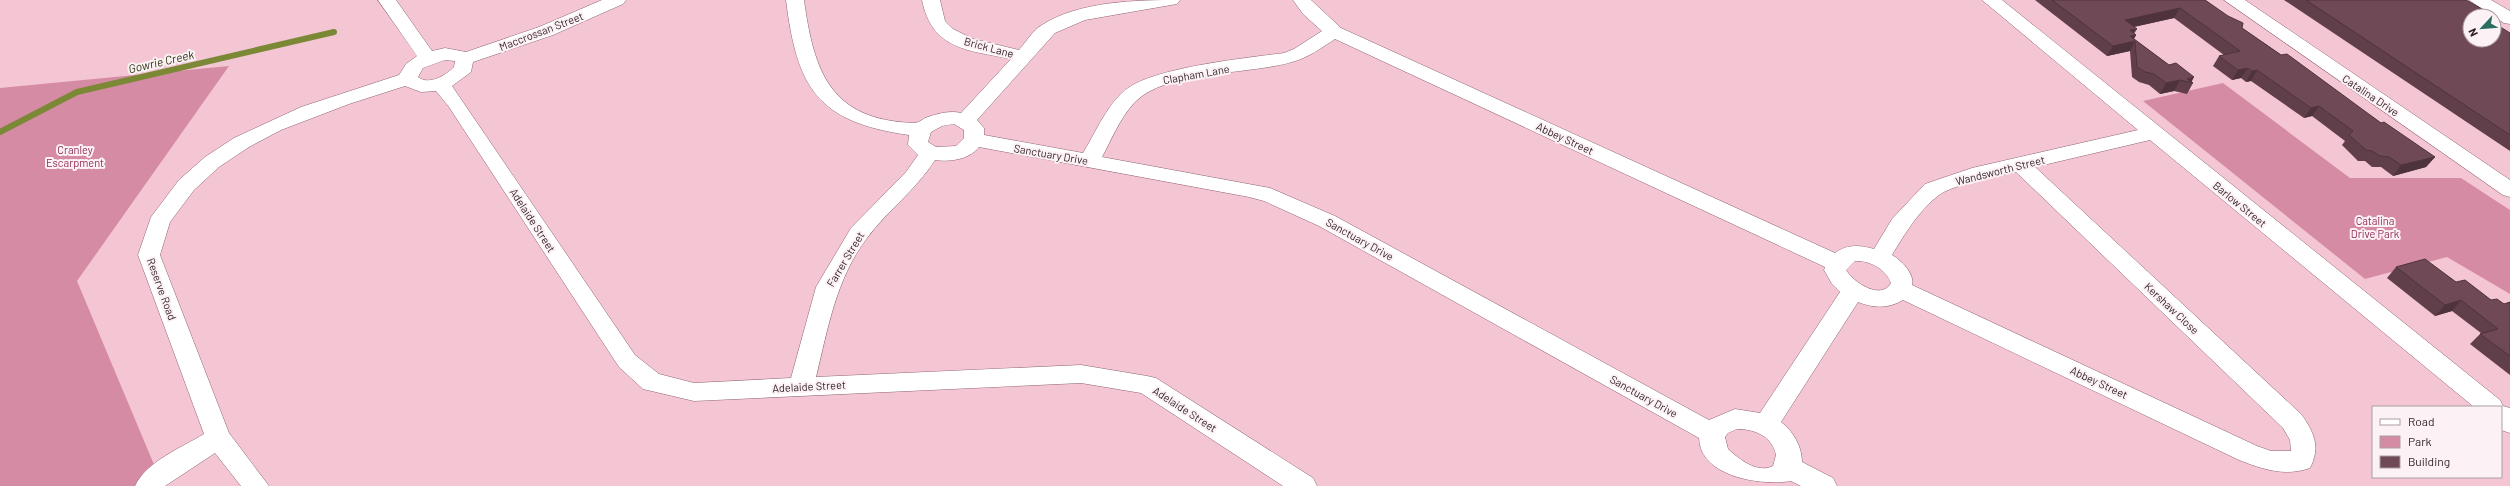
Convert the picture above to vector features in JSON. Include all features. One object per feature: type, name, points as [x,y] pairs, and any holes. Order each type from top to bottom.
[{"type":"street","points":[[387,0],[428,58]]},
{"type":"street","name":"Maccrossan Street","points":[[464,60],[546,31],[617,0]]},
{"type":"street","points":[[795,0],[800,43],[807,66],[827,96],[838,105],[872,122],[920,130]]},
{"type":"street","name":"Brick Lane","points":[[931,0],[936,19],[948,34],[960,40],[1022,56]]},
{"type":"street","points":[[970,130],[945,119],[931,123],[920,130],[917,139],[918,144],[929,153],[952,154],[969,146],[970,130],[1022,56],[1048,29],[1069,18],[1171,0]]},
{"type":"street","name":"Abbey Street","points":[[1302,0],[1312,13],[1334,32],[1837,263]]},
{"type":"street","name":"Barlow Street","points":[[1991,0],[2152,133],[2490,406]]},
{"type":"street","name":"Catalina Drive","points":[[2233,0],[2510,190]]},
{"type":"street","points":[[2478,0],[2510,20]]},
{"type":"street","name":"Clapham Lane","points":[[1089,160],[1128,98],[1144,86],[1174,78],[1287,58],[1301,53],[1334,32]]},
{"type":"street","points":[[446,54],[460,56],[464,60],[464,68],[461,73],[440,84],[416,85],[408,79],[410,70],[428,58],[446,54]]},
{"type":"street","name":"Reserve Road","points":[[256,486],[218,438],[148,255],[155,231],[165,212],[191,180],[222,155],[275,125],[354,95],[408,79]]},
{"type":"street","name":"Adelaide Street","points":[[440,84],[456,103],[626,361],[652,382],[694,392],[1081,374],[1147,385],[1304,486]]},
{"type":"street","name":"Sanctuary Drive","points":[[970,130],[1089,160],[1249,190],[1294,205],[1327,221],[1712,433]]},
{"type":"street","name":"Wandsworth Street","points":[[1879,258],[1900,224],[1932,189],[1972,175],[2152,133]]},
{"type":"street","name":"Farrer Street","points":[[801,387],[827,287],[859,234],[913,177],[929,153]]},
{"type":"street","name":"Kershaw Close","points":[[2020,165],[2292,421],[2304,438],[2305,450],[2302,461]]},
{"type":"street","points":[[1859,253],[1879,258],[1888,263],[1900,276],[1900,289],[1895,295],[1886,298],[1863,296],[1853,292],[1838,277],[1835,270],[1837,263],[1849,254],[1859,253]]},
{"type":"street","name":"Abbey Street","points":[[1900,289],[2248,453],[2270,461],[2302,461]]},
{"type":"street","points":[[1765,426],[1853,292]]},
{"type":"street","points":[[2502,416],[2510,423]]},
{"type":"street","points":[[1735,419],[1748,419],[1765,426],[1784,441],[1790,457],[1788,467],[1780,476],[1770,480],[1727,479],[1715,457],[1712,448],[1712,433],[1718,425],[1735,419]]},
{"type":"street","points":[[148,486],[160,474],[218,438]]},
{"type":"street","points":[[1788,467],[1824,486]]},
{"type":"green space","name":"Cranley Escarpment","points":[[229,66],[77,281],[163,486],[0,486],[0,88]]},
{"type":"green space","name":"Catalina Drive Park","points":[[2223,83],[2350,178],[2461,178],[2510,210],[2510,294],[2447,257],[2365,279],[2143,101]]},
{"type":"building","points":[[2052,0],[2205,0],[2228,16],[2243,23],[2242,28],[2281,55],[2287,54],[2381,123],[2384,122],[2435,157],[2401,165],[2389,157],[2380,156],[2372,151],[2366,150],[2349,135],[2353,131],[2319,106],[2311,108],[2257,70],[2252,71],[2248,68],[2238,70],[2219,56],[2240,51],[2180,8],[2125,20],[2137,29],[2130,30],[2136,35],[2130,36],[2169,65],[2176,63],[2194,77],[2187,79],[2193,83],[2180,80],[2166,83],[2154,74],[2145,72],[2137,67],[2135,41],[2113,46]]},
{"type":"building","points":[[2306,0],[2466,0],[2480,8],[2462,8],[2462,48],[2502,48],[2502,28],[2510,33],[2510,135]]},
{"type":"building","points":[[2425,259],[2456,282],[2465,280],[2491,300],[2497,299],[2504,304],[2510,302],[2510,356],[2480,334],[2498,329],[2461,300],[2445,305],[2396,267]]},
{"type":"waterway","name":"Gowrie Creek","points":[[0,132],[77,92],[334,32]]}]
